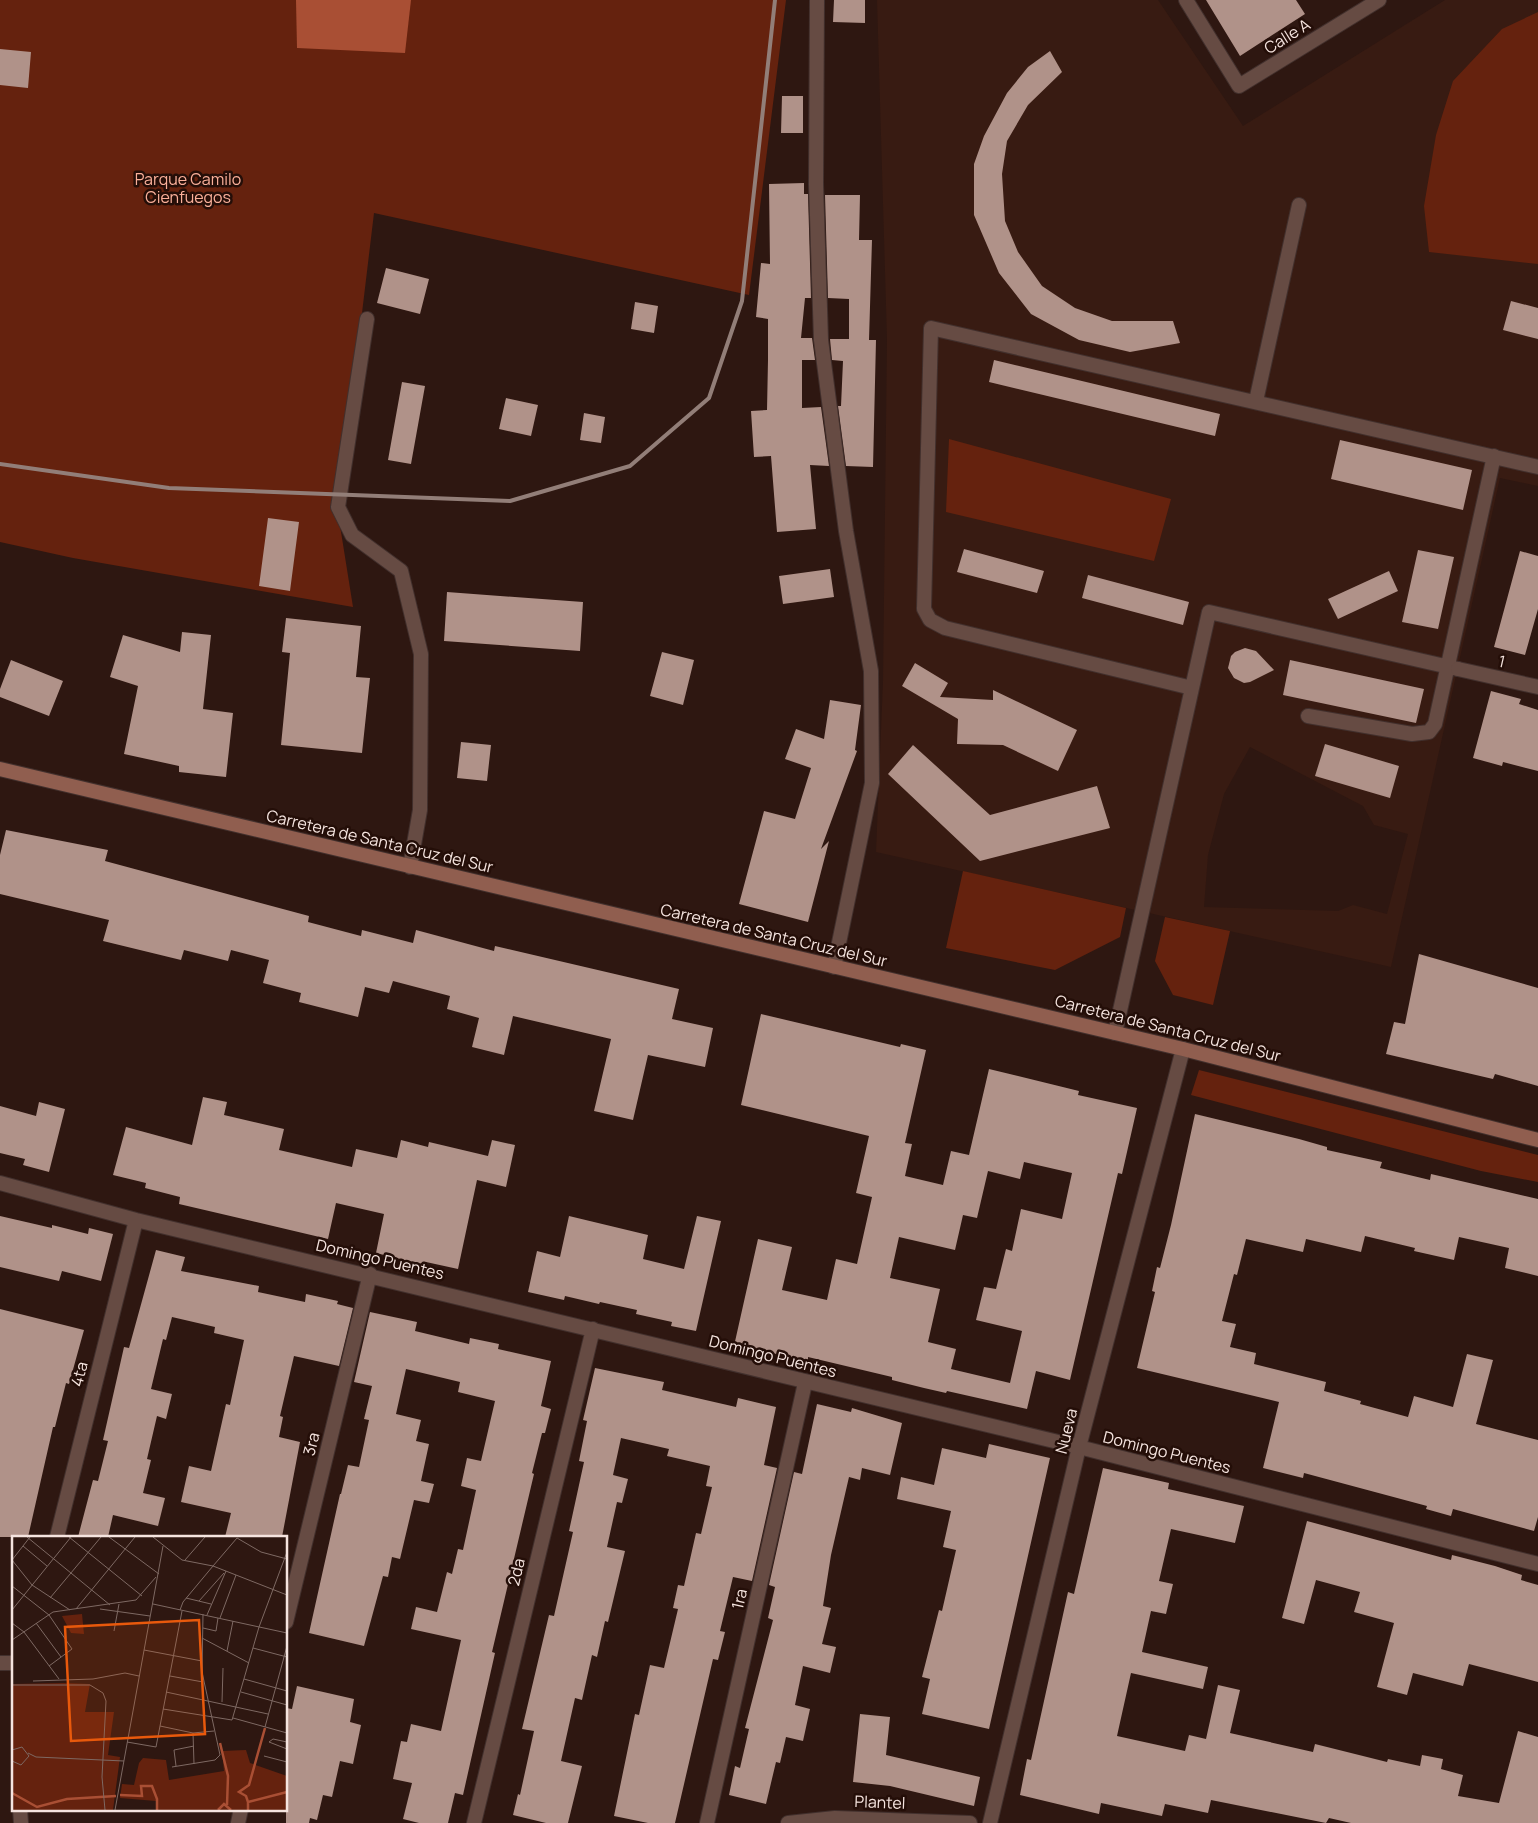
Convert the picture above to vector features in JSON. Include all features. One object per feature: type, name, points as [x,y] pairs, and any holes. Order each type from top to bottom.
[{"type":"main road","name":"Carretera de Santa Cruz del Sur","points":[[0,769],[1183,1049],[1538,1140]]},
{"type":"street","points":[[817,0],[816,184],[821,340],[846,530],[871,671],[872,783],[834,967]]},
{"type":"street","name":"Calle A","points":[[1186,0],[1239,86],[1380,0]]},
{"type":"street","points":[[1256,401],[1299,205]]},
{"type":"street","points":[[367,319],[338,507],[352,535],[401,571],[422,654],[420,810],[410,867]]},
{"type":"street","points":[[1115,1033],[1192,688],[945,628],[930,620],[924,609],[931,328],[1538,467]]},
{"type":"street","points":[[1308,716],[1412,734],[1429,732],[1435,724],[1452,667],[1494,456]]},
{"type":"street","name":"1","points":[[1192,688],[1209,612],[1538,687]]},
{"type":"street","name":"Nueva","points":[[990,1823],[1079,1448],[1183,1049]]},
{"type":"street","name":"Domingo Puentes","points":[[0,1183],[136,1220],[370,1274],[805,1383],[1079,1448],[1538,1564]]},
{"type":"street","name":"4ta","points":[[57,1536],[136,1220]]},
{"type":"street","name":"3ra","points":[[288,1614],[370,1274]]},
{"type":"street","name":"2da","points":[[474,1823],[593,1329]]},
{"type":"street","name":"1ra","points":[[707,1823],[805,1383]]},
{"type":"street","points":[[20,1810],[21,1823]]},
{"type":"street","points":[[238,1823],[241,1810]]},
{"type":"street","name":"Plantel","points":[[788,1823],[835,1818],[970,1823]]},
{"type":"shaded area","points":[[296,0],[411,0],[405,53],[297,48]]},
{"type":"shaded area","points":[[877,0],[1158,0],[1243,126],[1445,0],[1538,0],[1538,486],[1500,478],[1391,967],[876,852],[883,682],[887,339]],"holes":[[[1250,747],[1363,806],[1374,825],[1408,834],[1387,914],[1353,905],[1338,911],[1204,907],[1208,855],[1224,794]]]},
{"type":"green space","name":"Parque Camilo Cienfuegos","points":[[0,0],[786,0],[749,295],[374,213],[338,513],[353,607],[73,558],[0,542]]},
{"type":"green space","points":[[1538,12],[1538,264],[1429,252],[1424,206],[1436,135],[1453,81],[1502,29]]},
{"type":"green space","points":[[949,439],[1171,499],[1154,561],[946,512]]},
{"type":"green space","points":[[963,871],[1126,908],[1120,937],[1055,970],[946,948]]},
{"type":"green space","points":[[1165,917],[1230,931],[1213,1005],[1173,995],[1155,961]]},
{"type":"green space","points":[[1199,1070],[1538,1155],[1538,1182],[1481,1171],[1191,1095]]},
{"type":"building","points":[[834,0],[865,0],[865,23],[833,22]]},
{"type":"building","points":[[1206,0],[1296,0],[1305,14],[1240,56]]},
{"type":"building","points":[[0,49],[31,52],[28,88],[0,85]]},
{"type":"building","points":[[1050,51],[1062,72],[1028,105],[1007,141],[1002,174],[1005,221],[1018,252],[1042,286],[1075,308],[1112,321],[1173,321],[1180,343],[1130,352],[1079,340],[1031,314],[999,273],[974,215],[974,164],[984,136],[1007,93],[1028,67]]},
{"type":"building","points":[[782,96],[803,96],[803,133],[781,133]]},
{"type":"building","points":[[804,183],[804,194],[808,194],[811,298],[805,298],[801,338],[812,338],[815,360],[802,360],[802,408],[821,407],[829,466],[810,465],[816,529],[777,532],[771,456],[754,457],[751,411],[767,410],[768,360],[768,319],[756,317],[761,263],[770,264],[769,184]]},
{"type":"building","points":[[825,195],[860,195],[859,240],[872,240],[869,340],[876,340],[873,467],[846,466],[838,406],[841,406],[843,361],[832,360],[830,339],[849,339],[849,299],[828,298]]},
{"type":"building","points":[[386,268],[429,279],[420,314],[377,303]]},
{"type":"building","points":[[1511,301],[1538,308],[1538,339],[1503,330]]},
{"type":"building","points":[[635,302],[658,306],[654,333],[631,329]]},
{"type":"building","points":[[994,360],[1220,414],[1215,436],[989,382]]},
{"type":"building","points":[[402,382],[425,386],[411,464],[388,460]]},
{"type":"building","points":[[506,398],[538,405],[531,436],[499,429]]},
{"type":"building","points":[[584,413],[605,417],[601,443],[580,440]]},
{"type":"building","points":[[1340,440],[1472,470],[1463,510],[1331,479]]},
{"type":"building","points":[[268,518],[299,522],[290,591],[259,586]]},
{"type":"building","points":[[964,549],[1044,571],[1037,593],[957,572]]},
{"type":"building","points":[[1418,550],[1454,557],[1438,629],[1402,622]]},
{"type":"building","points":[[1520,551],[1538,556],[1538,609],[1525,655],[1494,647]]},
{"type":"building","points":[[830,569],[834,597],[783,604],[779,576]]},
{"type":"building","points":[[1389,571],[1398,591],[1338,619],[1328,599]]},
{"type":"building","points":[[1088,575],[1189,602],[1183,625],[1082,598]]},
{"type":"building","points":[[447,592],[583,602],[580,651],[444,641]]},
{"type":"building","points":[[286,618],[361,626],[356,677],[370,678],[362,753],[281,745],[290,653],[282,652]]},
{"type":"building","points":[[182,632],[211,635],[203,709],[233,713],[226,777],[179,772],[179,766],[124,754],[138,686],[110,677],[123,635],[180,652]]},
{"type":"building","points":[[1245,648],[1256,651],[1274,670],[1250,682],[1244,683],[1234,678],[1228,668],[1231,656]]},
{"type":"building","points":[[662,652],[694,660],[683,705],[650,696]]},
{"type":"building","points":[[11,660],[63,681],[49,716],[0,697],[0,689]]},
{"type":"building","points":[[1290,660],[1424,689],[1416,723],[1283,695]]},
{"type":"building","points":[[915,663],[948,683],[940,697],[993,700],[993,690],[1077,730],[1058,771],[1003,745],[957,744],[958,719],[902,686]]},
{"type":"building","points":[[1491,691],[1521,699],[1519,704],[1538,710],[1538,771],[1503,762],[1502,766],[1473,758]]},
{"type":"building","points":[[830,700],[861,705],[855,750],[857,751],[821,849],[829,841],[808,922],[739,904],[764,811],[795,819],[811,768],[785,759],[796,729],[824,739]]},
{"type":"building","points":[[461,742],[491,745],[487,781],[457,778]]},
{"type":"building","points":[[1325,744],[1399,766],[1390,798],[1315,776]]},
{"type":"building","points":[[913,745],[990,815],[1097,786],[1110,828],[980,861],[888,774]]},
{"type":"building","points":[[6,830],[108,850],[105,861],[309,916],[308,922],[361,936],[362,930],[413,943],[416,930],[494,951],[495,946],[679,989],[672,1019],[713,1028],[705,1067],[648,1055],[633,1120],[594,1111],[611,1039],[513,1016],[504,1055],[472,1047],[479,1018],[447,1009],[450,996],[393,981],[389,993],[365,987],[358,1017],[299,1002],[301,993],[263,983],[269,960],[231,950],[228,961],[184,950],[181,960],[103,941],[109,920],[0,894],[0,855]]},
{"type":"building","points":[[1419,954],[1538,988],[1538,1086],[1495,1074],[1493,1079],[1386,1054],[1394,1022],[1405,1024]]},
{"type":"building","points":[[761,1014],[900,1047],[901,1044],[926,1050],[905,1143],[912,1144],[905,1176],[943,1185],[951,1151],[969,1155],[989,1069],[1079,1091],[1078,1095],[1137,1108],[1122,1174],[1118,1173],[1070,1380],[1036,1371],[1027,1409],[947,1391],[946,1393],[924,1388],[892,1380],[892,1377],[808,1357],[808,1360],[734,1346],[758,1239],[792,1247],[782,1290],[827,1300],[836,1259],[857,1264],[872,1197],[856,1193],[869,1136],[741,1105]],"holes":[[[1024,1162],[1072,1173],[1062,1219],[1021,1209],[1012,1251],[1006,1249],[996,1289],[984,1287],[976,1320],[1022,1331],[1010,1383],[951,1369],[956,1349],[928,1342],[940,1289],[890,1278],[899,1237],[955,1250],[963,1215],[977,1218],[988,1171],[1020,1179]]]},
{"type":"building","points":[[203,1097],[227,1102],[224,1115],[284,1129],[279,1150],[352,1167],[356,1149],[397,1158],[401,1140],[428,1147],[429,1142],[488,1156],[492,1140],[515,1145],[506,1187],[477,1180],[458,1269],[426,1262],[425,1265],[376,1253],[384,1214],[336,1203],[328,1239],[179,1204],[180,1197],[145,1188],[146,1183],[113,1175],[126,1127],[192,1145]]},
{"type":"building","points":[[39,1102],[65,1109],[49,1172],[23,1165],[25,1159],[0,1153],[0,1106],[36,1116]]},
{"type":"building","points":[[1195,1114],[1299,1139],[1327,1147],[1327,1150],[1382,1162],[1380,1168],[1430,1180],[1431,1174],[1538,1199],[1538,1276],[1505,1268],[1509,1248],[1459,1237],[1454,1260],[1414,1251],[1415,1248],[1365,1236],[1361,1252],[1306,1239],[1303,1252],[1246,1239],[1237,1275],[1234,1274],[1222,1321],[1236,1324],[1230,1347],[1256,1353],[1254,1364],[1326,1382],[1324,1391],[1361,1401],[1360,1404],[1408,1417],[1414,1396],[1453,1407],[1467,1354],[1493,1360],[1476,1424],[1538,1440],[1538,1517],[1534,1531],[1453,1509],[1451,1516],[1426,1509],[1427,1506],[1304,1473],[1303,1478],[1263,1468],[1279,1402],[1137,1368],[1155,1292],[1152,1291],[1157,1267],[1160,1268],[1171,1225]]},
{"type":"building","points":[[0,1216],[52,1228],[52,1225],[88,1234],[89,1228],[113,1234],[101,1281],[62,1271],[59,1281],[0,1267]]},
{"type":"building","points":[[569,1216],[648,1235],[643,1259],[684,1269],[697,1216],[721,1221],[696,1331],[671,1326],[672,1322],[636,1314],[637,1310],[565,1296],[564,1300],[528,1292],[537,1251],[560,1257]]},
{"type":"building","points":[[156,1250],[185,1257],[181,1271],[259,1286],[258,1292],[305,1302],[306,1294],[338,1301],[337,1304],[353,1308],[339,1366],[294,1356],[280,1416],[283,1417],[279,1437],[300,1442],[282,1536],[225,1536],[231,1513],[181,1502],[189,1466],[211,1471],[226,1404],[230,1405],[244,1340],[214,1333],[215,1327],[172,1317],[166,1340],[163,1339],[151,1389],[172,1394],[166,1419],[157,1416],[147,1459],[151,1460],[143,1493],[165,1498],[158,1526],[113,1515],[108,1536],[78,1536],[93,1480],[98,1481],[108,1441],[103,1440],[124,1347],[129,1348]]},
{"type":"building","points":[[0,1309],[84,1330],[69,1384],[66,1383],[55,1427],[53,1427],[28,1536],[0,1537]]},
{"type":"building","points":[[370,1312],[417,1322],[415,1331],[469,1344],[470,1338],[499,1344],[498,1349],[551,1361],[541,1406],[551,1409],[545,1433],[542,1433],[532,1473],[534,1474],[492,1652],[495,1653],[463,1795],[455,1793],[448,1823],[419,1823],[403,1819],[412,1783],[393,1779],[401,1741],[407,1742],[411,1724],[441,1731],[461,1640],[411,1629],[416,1607],[437,1612],[447,1572],[452,1574],[458,1549],[463,1550],[476,1490],[461,1486],[467,1458],[481,1461],[495,1401],[458,1392],[460,1382],[406,1369],[396,1414],[421,1420],[416,1441],[429,1444],[421,1481],[434,1484],[429,1503],[414,1500],[400,1559],[392,1557],[388,1577],[383,1576],[364,1646],[309,1633],[348,1465],[359,1467],[369,1420],[364,1419],[372,1386],[354,1382]]},
{"type":"building","points":[[595,1368],[664,1382],[662,1390],[736,1407],[738,1398],[776,1407],[764,1465],[777,1468],[752,1581],[733,1577],[720,1631],[725,1632],[718,1660],[713,1659],[675,1823],[648,1823],[614,1816],[635,1714],[639,1715],[650,1665],[664,1668],[678,1609],[673,1608],[678,1585],[684,1586],[696,1533],[701,1534],[712,1487],[706,1486],[710,1466],[667,1456],[669,1449],[621,1438],[613,1475],[628,1479],[622,1503],[617,1502],[607,1547],[625,1551],[608,1622],[605,1621],[597,1657],[592,1655],[582,1700],[575,1698],[561,1761],[582,1766],[568,1823],[546,1823],[513,1815],[518,1794],[520,1795],[534,1731],[522,1729],[549,1615],[554,1616],[573,1532],[569,1531],[584,1462],[579,1461],[587,1421],[583,1420]]},
{"type":"building","points":[[817,1404],[851,1412],[852,1408],[902,1423],[890,1475],[862,1468],[860,1480],[849,1477],[831,1555],[823,1606],[831,1608],[822,1644],[836,1647],[830,1673],[803,1666],[795,1705],[810,1709],[803,1741],[786,1737],[780,1763],[776,1762],[766,1804],[729,1795],[735,1766],[740,1768],[749,1729],[745,1728],[773,1620],[768,1618],[775,1587],[769,1585],[794,1472],[802,1474]]},
{"type":"building","points":[[989,1444],[1050,1458],[989,1729],[922,1714],[930,1679],[922,1677],[939,1610],[942,1611],[956,1550],[943,1547],[951,1511],[897,1499],[901,1477],[934,1485],[942,1448],[986,1458]]},
{"type":"building","points":[[1103,1468],[1169,1483],[1168,1489],[1244,1506],[1235,1543],[1171,1529],[1159,1581],[1173,1584],[1166,1614],[1151,1611],[1142,1652],[1208,1667],[1203,1689],[1131,1673],[1117,1736],[1185,1751],[1189,1735],[1206,1739],[1218,1685],[1240,1690],[1230,1733],[1313,1752],[1315,1744],[1387,1762],[1388,1759],[1420,1766],[1422,1755],[1443,1759],[1441,1769],[1463,1775],[1458,1796],[1499,1803],[1518,1731],[1538,1737],[1538,1823],[1351,1823],[1329,1818],[1326,1823],[1211,1800],[1208,1813],[1165,1804],[1162,1816],[1101,1803],[1099,1814],[1020,1795],[1027,1759],[1031,1760],[1068,1592],[1074,1594]]},
{"type":"building","points":[[1307,1521],[1451,1560],[1452,1555],[1495,1566],[1522,1575],[1521,1580],[1538,1585],[1538,1682],[1469,1664],[1463,1686],[1413,1673],[1407,1695],[1377,1687],[1394,1623],[1354,1612],[1360,1592],[1316,1580],[1304,1624],[1282,1618]]},
{"type":"building","points":[[297,1686],[354,1699],[350,1722],[361,1725],[353,1764],[340,1761],[332,1797],[323,1795],[317,1820],[310,1818],[309,1823],[286,1823],[286,1810],[288,1810],[288,1708],[292,1709]]},
{"type":"building","points":[[860,1714],[890,1717],[886,1755],[980,1777],[974,1806],[890,1786],[853,1782]]},
{"type":"railway","points":[[0,464],[169,488],[510,501],[630,466],[709,398],[742,301],[775,0]]}]
